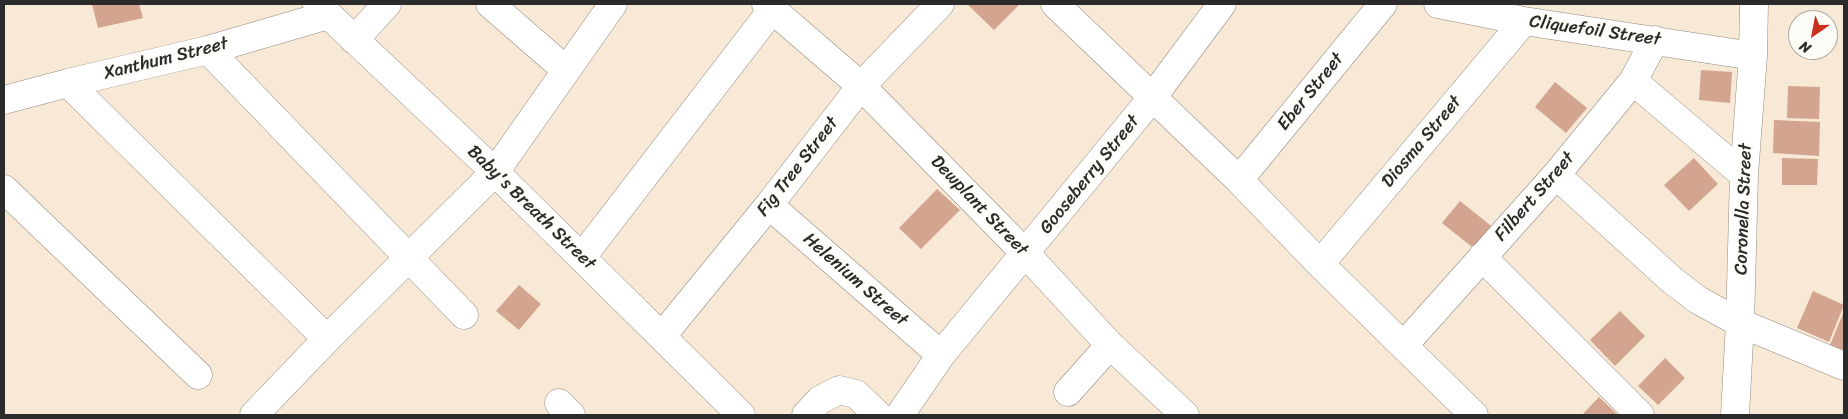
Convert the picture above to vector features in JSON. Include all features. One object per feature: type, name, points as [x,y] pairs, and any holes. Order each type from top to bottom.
[{"type":"street","points":[[354,40],[387,4]]},
{"type":"street","points":[[490,4],[566,70]]},
{"type":"street","points":[[254,415],[327,339],[495,172],[613,4]]},
{"type":"street","name":"Fig Tree Street","points":[[662,336],[769,205],[861,86],[940,4]]},
{"type":"street","points":[[1055,4],[1239,180],[1320,264],[1474,415]]},
{"type":"street","name":"Gooseberry Street","points":[[900,415],[941,355],[1026,254],[1152,98],[1222,4]]},
{"type":"street","name":"Eber Street","points":[[1239,180],[1382,4]]},
{"type":"street","name":"Cliquefoil Street","points":[[1438,4],[1524,21],[1754,56]]},
{"type":"street","name":"Coronella Street","points":[[1735,415],[1740,323],[1744,175],[1754,56],[1754,4]]},
{"type":"street","points":[[582,258],[769,7]]},
{"type":"street","name":"Dewplant Street","points":[[769,7],[861,86],[1026,254],[1110,345],[1185,415]]},
{"type":"street","name":"Baby's Breath Street","points":[[323,9],[495,172],[741,415]]},
{"type":"street","name":"Xanthum Street","points":[[4,100],[208,50],[323,9]]},
{"type":"street","name":"Diosma Street","points":[[1320,264],[1524,21]]},
{"type":"street","name":"Filbert Street","points":[[1404,345],[1556,175],[1633,81],[1655,40]]},
{"type":"street","points":[[208,50],[464,315]]},
{"type":"street","points":[[1633,81],[1744,175]]},
{"type":"street","points":[[68,83],[327,339]]},
{"type":"street","points":[[1556,175],[1673,281],[1698,300],[1740,323],[1844,366]]},
{"type":"street","points":[[4,189],[198,375]]},
{"type":"street","name":"Helenium Street","points":[[769,205],[941,355]]},
{"type":"street","points":[[1482,257],[1640,415]]},
{"type":"street","points":[[1068,392],[1110,345]]},
{"type":"street","points":[[806,415],[820,400],[839,390],[856,394],[878,415]]},
{"type":"building","points":[[92,4],[139,4],[143,18],[98,28]]},
{"type":"building","points":[[1020,4],[994,30],[968,5]]},
{"type":"building","points":[[1701,70],[1732,72],[1730,103],[1699,100]]},
{"type":"building","points":[[1555,82],[1587,108],[1566,133],[1535,107]]},
{"type":"building","points":[[1788,86],[1820,87],[1819,119],[1787,118]]},
{"type":"building","points":[[1774,120],[1820,122],[1819,156],[1773,153]]},
{"type":"building","points":[[1694,158],[1718,184],[1689,211],[1664,185]]},
{"type":"building","points":[[1782,158],[1818,159],[1817,185],[1782,185]]},
{"type":"building","points":[[937,189],[960,210],[921,249],[899,228]]},
{"type":"building","points":[[1460,201],[1495,229],[1477,251],[1442,223]]},
{"type":"building","points":[[519,285],[541,304],[519,330],[496,311]]},
{"type":"building","points":[[1813,291],[1844,305],[1829,342],[1797,328]]},
{"type":"building","points":[[1620,311],[1645,336],[1615,366],[1590,340]]},
{"type":"building","points":[[1844,311],[1844,351],[1830,345]]},
{"type":"building","points":[[1665,358],[1685,378],[1658,405],[1638,386]]},
{"type":"building","points":[[1599,397],[1618,415],[1582,415]]}]
